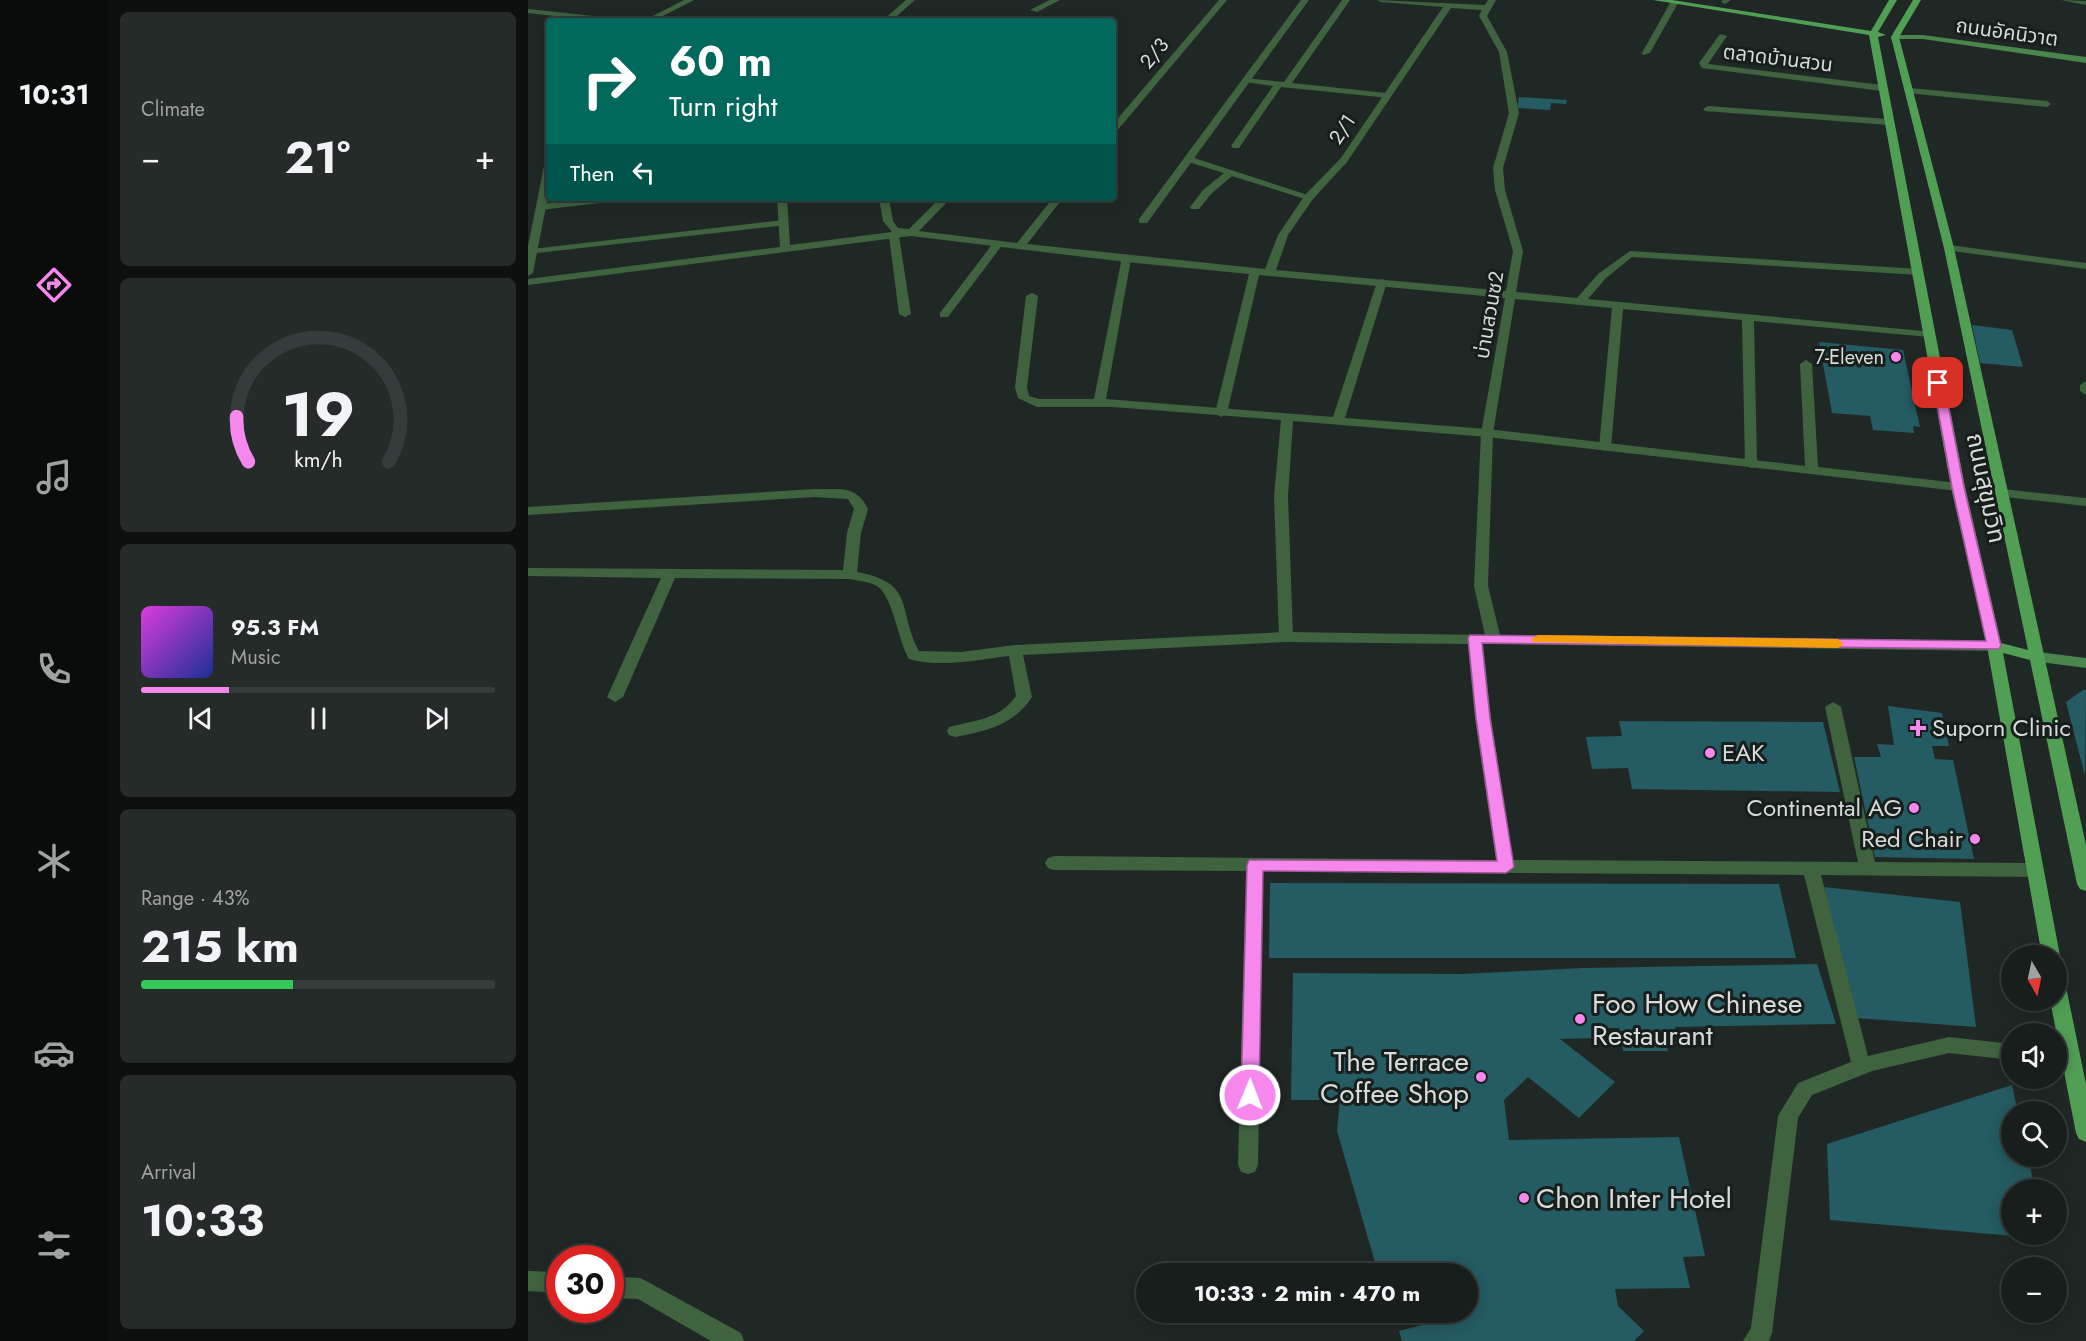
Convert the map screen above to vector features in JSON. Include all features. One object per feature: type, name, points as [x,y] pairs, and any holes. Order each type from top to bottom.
[{"type":"main road","points":[[1657,0],[1874,29]]},
{"type":"main road","points":[[1711,0],[1897,33],[1917,0]]},
{"type":"main road","points":[[1874,29],[1893,0]]},
{"type":"main road","name":"ถนนสุขุมวิท","points":[[1874,29],[1888,122],[1919,272],[1958,487],[1994,646],[2049,945]]},
{"type":"main road","name":"ถนนสุขุมวิท","points":[[1897,33],[1948,248],[2086,884]]},
{"type":"main road","points":[[1994,646],[2038,657]]},
{"type":"main road","points":[[2067,1068],[2086,1133]]},
{"type":"street","points":[[653,18],[690,0]]},
{"type":"street","points":[[890,18],[911,0]]},
{"type":"street","points":[[1034,10],[1056,0]]},
{"type":"street","name":"2/3","points":[[1118,117],[1223,0]]},
{"type":"street","points":[[1143,221],[1305,0]]},
{"type":"street","points":[[1236,146],[1346,0]]},
{"type":"street","points":[[1381,0],[1447,7],[1490,4]]},
{"type":"street","points":[[2065,0],[2086,3]]},
{"type":"street","points":[[1646,53],[1674,3]]},
{"type":"street","name":"บ่านสวนซ2","points":[[1490,4],[1483,16],[1503,52],[1515,113],[1497,168],[1500,189],[1518,251],[1487,433],[1481,586],[1493,638]]},
{"type":"street","name":"2/1","points":[[1270,272],[1283,235],[1309,197],[1344,160],[1447,7]]},
{"type":"street","points":[[528,11],[572,18]]},
{"type":"street","name":"ถนนอัคนิวาต","points":[[1897,33],[2086,60]]},
{"type":"street","name":"ตลาดบ้านสวน","points":[[1723,36],[1703,63],[1705,66],[1882,88]]},
{"type":"street","points":[[1247,80],[1386,96]]},
{"type":"street","points":[[1910,91],[2046,104]]},
{"type":"street","points":[[1708,109],[1888,122]]},
{"type":"street","points":[[1188,159],[1309,197]]},
{"type":"street","points":[[1195,207],[1207,192],[1230,173]]},
{"type":"street","points":[[528,273],[546,181]]},
{"type":"street","points":[[541,207],[591,201]]},
{"type":"street","points":[[782,201],[785,250]]},
{"type":"street","points":[[885,201],[888,221],[895,230],[1018,247],[1929,334]]},
{"type":"street","points":[[528,282],[911,233],[943,201]]},
{"type":"street","points":[[1018,247],[1056,201]]},
{"type":"street","points":[[532,252],[783,223]]},
{"type":"street","points":[[894,236],[905,314]]},
{"type":"street","points":[[944,315],[998,244]]},
{"type":"street","points":[[1948,248],[2086,266]]},
{"type":"street","points":[[1579,302],[1602,276],[1630,254],[1919,272]]},
{"type":"street","points":[[1099,403],[1126,259]]},
{"type":"street","points":[[1221,412],[1255,270]]},
{"type":"street","points":[[1338,422],[1382,282]]},
{"type":"street","points":[[1032,296],[1021,387],[1024,398],[1037,403],[1099,403],[1487,433],[1958,487]]},
{"type":"street","points":[[1605,447],[1618,305]]},
{"type":"street","points":[[1748,317],[1751,464]]},
{"type":"street","points":[[1806,363],[1812,470]]},
{"type":"street","points":[[2086,385],[2086,391]]},
{"type":"street","points":[[1286,636],[1281,496],[1287,418]]},
{"type":"street","points":[[528,512],[814,493],[851,495],[860,503],[861,509],[854,533],[850,575]]},
{"type":"street","points":[[2002,493],[2086,502]]},
{"type":"street","points":[[528,572],[850,575],[884,584],[890,591],[908,646],[914,655],[929,658],[961,657],[1015,650],[1286,636],[1994,646]]},
{"type":"street","points":[[615,697],[670,573]]},
{"type":"street","points":[[1475,638],[1483,718],[1506,867]]},
{"type":"street","points":[[955,731],[992,724],[1016,709],[1023,697],[1015,650]]},
{"type":"street","points":[[2038,657],[2086,663]]},
{"type":"street","points":[[1833,707],[1868,870]]},
{"type":"street","points":[[1054,863],[2034,870]]},
{"type":"street","points":[[1248,1164],[1255,865]]},
{"type":"street","points":[[1811,870],[1861,1066]]},
{"type":"street","points":[[1754,1341],[1761,1333],[1788,1116],[1805,1089],[1861,1066],[1949,1045],[2001,1051]]},
{"type":"street","points":[[528,1281],[546,1282]]},
{"type":"street","points":[[624,1287],[640,1288],[733,1341]]},
{"type":"building","points":[[1519,97],[1567,100],[1566,104],[1551,103],[1550,110],[1517,108]]},
{"type":"building","points":[[1972,325],[2012,330],[2023,367],[1980,363]]},
{"type":"building","points":[[1819,342],[1903,350],[1920,427],[1913,426],[1914,433],[1873,430],[1870,416],[1832,413]]},
{"type":"building","points":[[2086,690],[2085,776],[2066,702]]},
{"type":"building","name":"Continental AG","points":[[1888,706],[1942,713],[1949,746],[1932,746],[1935,759],[1953,760],[1974,859],[1875,857],[1854,757],[1881,757],[1877,744],[1894,745]]},
{"type":"building","name":"EAK","points":[[1619,721],[1823,722],[1840,792],[1632,789],[1628,768],[1592,769],[1586,737],[1622,736]]},
{"type":"building","points":[[1270,883],[1779,884],[1796,958],[1269,958]]},
{"type":"building","points":[[1824,887],[1960,902],[1976,1027],[1856,1018]]},
{"type":"building","name":"Chon Inter Hotel","points":[[1817,964],[1836,1024],[1675,1027],[1678,1044],[1666,1044],[1668,1051],[1623,1051],[1619,1028],[1595,1028],[1597,1038],[1560,1039],[1615,1082],[1579,1118],[1528,1077],[1504,1100],[1509,1140],[1679,1137],[1705,1256],[1683,1257],[1690,1288],[1615,1289],[1618,1306],[1644,1331],[1634,1341],[1402,1341],[1399,1331],[1422,1325],[1422,1323],[1478,1323],[1478,1263],[1415,1263],[1415,1261],[1375,1263],[1337,1131],[1340,1100],[1291,1100],[1293,973],[1464,974],[1583,968]]},
{"type":"building","points":[[2001,1089],[2013,1089],[2016,1101],[2001,1101],[2001,1167],[2030,1167],[2033,1179],[2001,1179],[2001,1235],[1830,1220],[1827,1144]]},
{"type":"slow traffic","points":[[1538,639],[1838,644]]},
{"type":"place","name":"7-Eleven","points":[[1896,357]]},
{"type":"place","name":"Suporn Clinic","points":[[1918,728]]},
{"type":"place","name":"EAK","points":[[1710,753]]},
{"type":"place","name":"Continental AG","points":[[1914,808]]},
{"type":"place","name":"Red Chair","points":[[1975,839]]},
{"type":"place","name":"Foo How Chinese Restaurant","points":[[1580,1019]]},
{"type":"place","name":"The Terrace Coffee Shop","points":[[1481,1077]]},
{"type":"place","name":"Chon Inter Hotel","points":[[1524,1198]]},
{"type":"route","points":[[1250,1095],[1255,865],[1506,867],[1483,718],[1475,638],[1994,646],[1958,487],[1938,383]]}]
